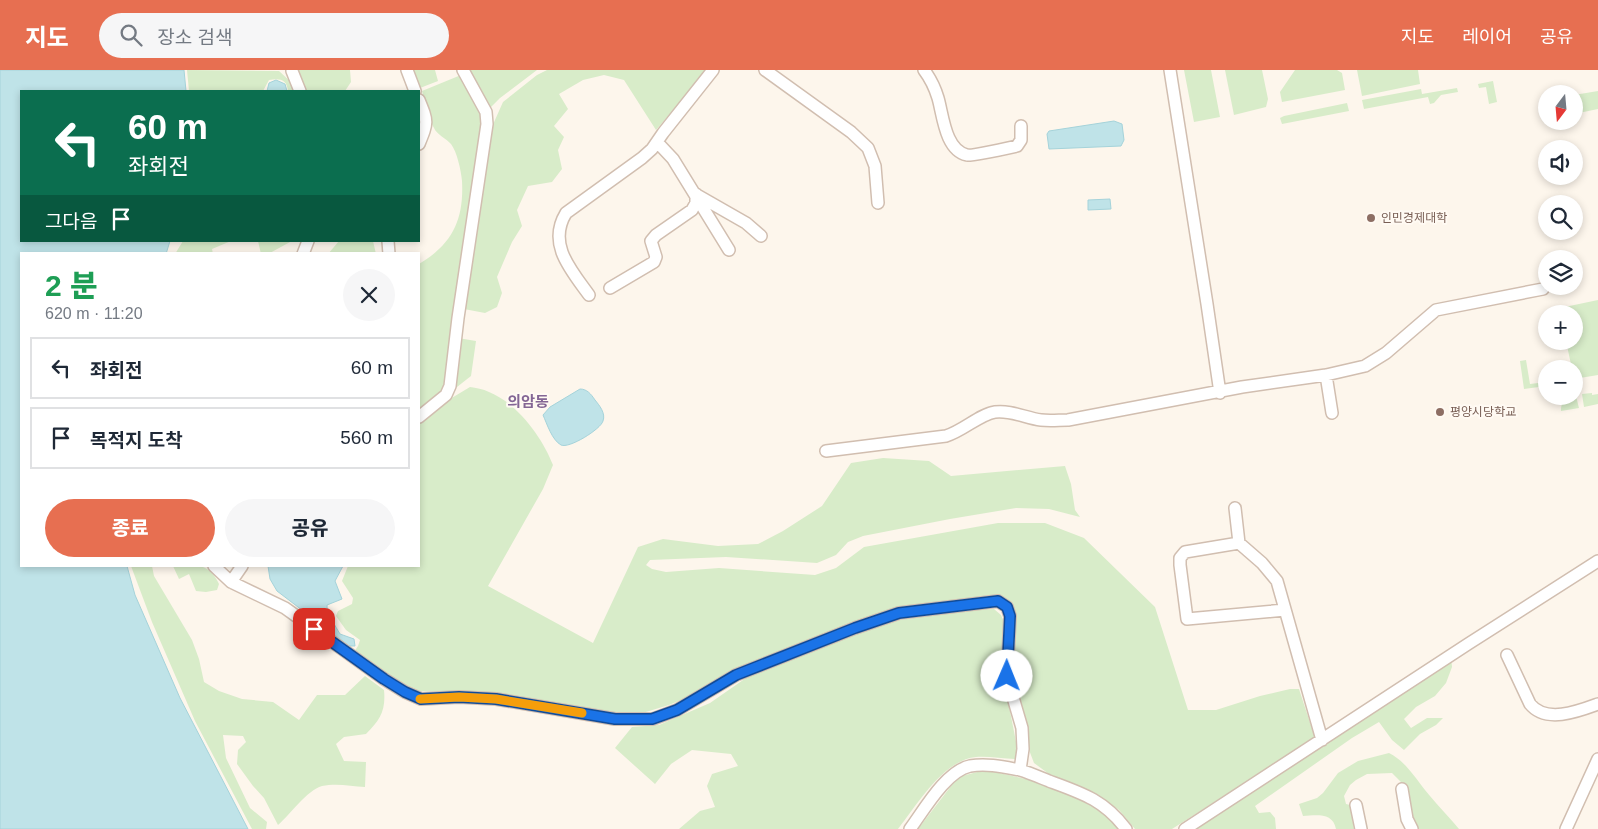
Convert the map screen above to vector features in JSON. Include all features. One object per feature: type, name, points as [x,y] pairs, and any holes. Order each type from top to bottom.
[{"type":"street","points":[[407,70],[415,90]]},
{"type":"street","points":[[420,416],[446,395],[450,386],[459,308],[487,124],[486,112],[463,70]]},
{"type":"street","points":[[589,295],[564,260],[559,238],[560,223],[566,213],[652,149],[713,70]]},
{"type":"street","points":[[765,70],[851,132],[868,148],[875,166],[878,203]]},
{"type":"street","points":[[924,70],[938,96],[950,141],[967,155],[1017,146],[1021,140],[1021,126]]},
{"type":"street","points":[[1170,70],[1220,393]]},
{"type":"street","points":[[292,71],[300,90]]},
{"type":"street","points":[[420,103],[426,121],[420,141]]},
{"type":"street","points":[[656,142],[673,159],[729,250]]},
{"type":"street","points":[[696,194],[746,222],[761,236]]},
{"type":"street","points":[[610,288],[654,262],[656,257],[652,241],[656,235],[692,210],[696,203],[696,194]]},
{"type":"street","points":[[826,451],[946,436],[956,433],[987,414],[994,412],[1008,412],[1043,421],[1068,420],[1242,388],[1326,375],[1365,366],[1372,362],[1386,353],[1436,310],[1538,290]]},
{"type":"street","points":[[1326,375],[1332,413]]},
{"type":"street","points":[[1235,508],[1239,543],[1270,571],[1277,581],[1322,740]]},
{"type":"street","points":[[1239,543],[1182,554],[1180,565],[1187,619],[1285,610]]},
{"type":"street","points":[[1185,829],[1598,561]]},
{"type":"street","points":[[215,567],[231,582],[285,608],[384,679],[421,699],[459,697],[496,699],[615,719],[652,719],[661,716],[685,706],[736,675],[855,628],[899,613],[998,601],[1007,607],[1010,616],[1007,676],[1022,728],[1023,749],[1020,770]]},
{"type":"street","points":[[231,582],[241,567]]},
{"type":"street","points":[[1507,655],[1530,704],[1535,710],[1551,714],[1574,713],[1598,704]]},
{"type":"street","points":[[1566,829],[1598,758]]},
{"type":"street","points":[[910,829],[951,776],[969,766],[990,765],[1020,770],[1093,798],[1115,814],[1126,829]]},
{"type":"street","points":[[1402,788],[1407,819],[1412,829]]},
{"type":"street","points":[[1356,805],[1360,829]]},
{"type":"green space","points":[[187,70],[279,71],[292,83],[294,90],[288,90],[282,80],[276,79],[269,80],[264,90],[189,90]]},
{"type":"green space","points":[[295,70],[350,70],[351,82],[346,90],[304,90]]},
{"type":"green space","points":[[412,70],[435,70],[438,81],[420,88]]},
{"type":"green space","points":[[470,70],[537,70],[500,98],[489,109]]},
{"type":"green space","points":[[547,70],[708,70],[656,130],[624,80],[604,75],[583,80],[559,94],[568,109],[554,126],[564,137],[558,150],[562,169],[552,182],[528,186],[517,210],[522,226],[512,242],[497,277],[502,293],[497,307],[485,313],[464,309],[491,129],[503,102],[537,75]]},
{"type":"green space","points":[[1184,70],[1211,70],[1220,117],[1194,122]]},
{"type":"green space","points":[[1225,70],[1262,70],[1268,99],[1266,107],[1234,115]]},
{"type":"green space","points":[[1295,70],[1337,70],[1342,73],[1345,90],[1282,102],[1280,92]]},
{"type":"green space","points":[[1357,70],[1418,70],[1420,84],[1362,96]]},
{"type":"green space","points":[[461,75],[485,123],[458,284],[443,392],[420,409],[420,263],[431,256],[448,239],[458,219],[462,195],[461,172],[455,152],[451,144],[437,133],[434,128],[422,91]]},
{"type":"green space","points":[[1493,81],[1497,102],[1489,104],[1486,87],[1479,88],[1478,84]]},
{"type":"green space","points":[[1457,88],[1458,92],[1441,95],[1434,103],[1430,104],[1428,97],[1364,109],[1362,100],[1421,89],[1422,94]]},
{"type":"green space","points":[[1598,91],[1598,109],[1583,112],[1583,94]]},
{"type":"green space","points":[[1347,103],[1349,111],[1282,124],[1280,118],[1284,116]]},
{"type":"green space","points":[[182,242],[229,242],[212,249],[213,252],[176,252]]},
{"type":"green space","points":[[258,242],[290,242],[272,252],[261,252]]},
{"type":"green space","points":[[338,242],[373,242],[376,252],[330,252]]},
{"type":"green space","points":[[1598,300],[1598,375],[1583,378],[1583,360],[1570,360],[1568,350],[1583,350],[1583,305],[1574,305]]},
{"type":"green space","points":[[458,338],[476,341],[471,376],[457,387],[454,384]]},
{"type":"green space","points":[[1526,360],[1530,384],[1538,383],[1538,387],[1524,389],[1520,361]]},
{"type":"green space","points":[[470,387],[484,390],[509,404],[528,422],[536,433],[553,465],[543,489],[488,586],[593,643],[638,547],[663,539],[718,546],[758,544],[783,531],[822,506],[851,463],[883,458],[929,461],[951,476],[1065,466],[1071,484],[1075,510],[1080,517],[1049,509],[1016,508],[950,519],[863,536],[848,542],[836,555],[817,563],[726,557],[650,560],[646,565],[652,569],[666,572],[719,568],[815,575],[836,568],[864,547],[998,523],[1045,523],[1084,538],[1155,607],[1188,710],[1216,710],[1260,696],[1290,689],[1299,689],[1315,738],[1172,829],[1135,829],[1119,810],[1098,795],[1049,774],[1034,763],[1026,742],[1012,675],[1014,617],[1011,602],[991,595],[897,609],[669,705],[639,714],[605,713],[489,693],[417,691],[385,673],[354,652],[360,640],[346,630],[336,616],[338,611],[352,604],[353,598],[342,581],[348,567],[420,567],[420,421],[435,408]]},
{"type":"green space","points":[[1583,394],[1598,394],[1598,404],[1584,407]]},
{"type":"green space","points":[[1562,405],[1578,405],[1579,408],[1561,411]]},
{"type":"green space","points":[[131,567],[152,567],[154,576],[192,640],[199,659],[204,682],[219,691],[242,699],[273,702],[299,720],[317,695],[345,695],[365,676],[384,690],[384,704],[381,715],[371,729],[366,734],[344,737],[336,744],[344,761],[366,762],[365,787],[333,785],[316,788],[278,825],[264,798],[237,764],[238,750],[246,742],[243,736],[223,735],[226,758],[250,808],[267,822],[266,829],[252,829],[195,721],[152,622]]},
{"type":"green space","points":[[173,567],[202,567],[210,571],[219,584],[217,590],[196,591],[189,574],[179,579]]},
{"type":"green space","points":[[994,609],[1001,615],[1004,622],[1002,670],[1017,747],[1015,759],[976,757],[964,760],[953,766],[922,796],[898,829],[679,829],[700,811],[715,807],[707,786],[712,774],[738,766],[731,754],[692,750],[671,764],[655,784],[615,748],[632,727],[659,725],[710,703],[746,678],[858,632],[900,620],[969,610]]},
{"type":"green space","points":[[1451,657],[1452,667],[1446,683],[1435,696],[1416,707],[1404,719],[1411,728],[1427,718],[1443,718],[1436,725],[1420,734],[1404,750],[1392,740],[1379,722],[1352,738],[1255,806],[1259,813],[1270,812],[1275,818],[1276,829],[1192,829]]},
{"type":"green space","points":[[1389,753],[1401,761],[1459,829],[1415,829],[1401,782],[1392,773],[1367,774],[1350,785],[1344,796],[1346,804],[1350,805],[1354,829],[1336,829],[1328,817],[1303,816],[1299,804],[1317,798],[1338,773],[1358,761]]},
{"type":"green space","points":[[985,770],[1040,783],[1076,796],[1108,816],[1120,829],[918,829],[958,777]]},
{"type":"water","points":[[0,70],[184,70],[186,90],[20,90],[20,242],[170,242],[167,252],[20,252],[20,567],[127,567],[135,595],[180,698],[248,829],[0,829]]},
{"type":"water","points":[[276,80],[285,84],[287,90],[267,90],[269,83]]},
{"type":"water","points":[[1114,121],[1122,124],[1124,140],[1121,146],[1049,149],[1047,134],[1049,131]]},
{"type":"water","points":[[1110,199],[1111,209],[1088,210],[1088,200]]},
{"type":"water","points":[[580,389],[589,392],[598,404],[603,412],[603,421],[597,429],[584,438],[571,444],[561,445],[552,436],[543,415],[550,407]]},
{"type":"water","points":[[268,567],[342,567],[335,581],[342,599],[327,605],[327,608],[340,634],[354,639],[355,646],[349,646],[277,591],[270,579]]},
{"type":"slow traffic","points":[[420,699],[459,697],[496,699],[582,713]]},
{"type":"place","name":"인민경제대학","points":[[1371,218]]},
{"type":"place","name":"평양시당학교","points":[[1440,412]]},
{"type":"district","name":"의암동","points":[[528,402]]},
{"type":"route","points":[[314,629],[384,679],[421,699],[459,697],[496,699],[615,719],[652,719],[677,710],[707,694],[736,675],[855,628],[899,613],[998,601],[1007,607],[1010,616],[1007,676]]}]
